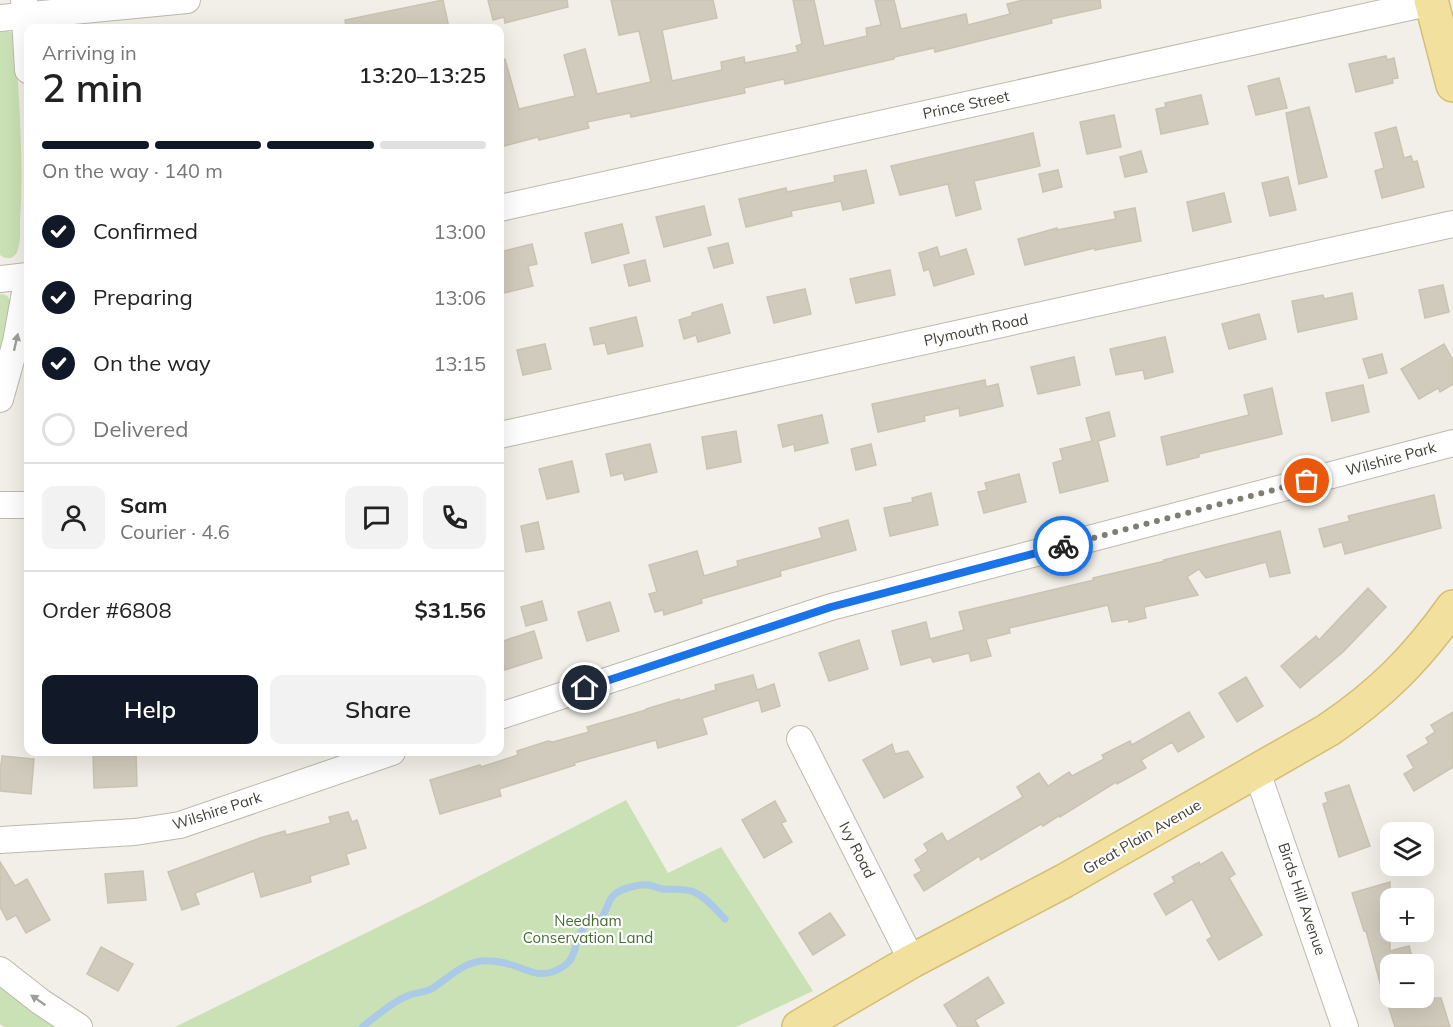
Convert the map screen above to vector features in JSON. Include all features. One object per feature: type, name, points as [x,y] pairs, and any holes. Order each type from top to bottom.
[{"type":"main road","points":[[1431,1],[1452,81]]},
{"type":"main road","name":"Great Plain Avenue","points":[[800,1027],[912,962],[1064,881],[1328,730],[1375,696],[1394,679],[1453,607]]},
{"type":"street","points":[[0,18],[25,8],[187,0]]},
{"type":"street","name":"Prince Street","points":[[504,207],[1431,1]]},
{"type":"street","points":[[25,8],[26,24]]},
{"type":"street","name":"Plymouth Road","points":[[504,434],[1453,224]]},
{"type":"street","points":[[0,279],[24,276]]},
{"type":"street","points":[[0,399],[16,342],[24,298]]},
{"type":"street","name":"Wilshire Park","points":[[504,715],[831,607],[1453,443]]},
{"type":"street","points":[[0,505],[24,505]]},
{"type":"street","name":"Ivy Road","points":[[800,739],[912,962]]},
{"type":"street","name":"Wilshire Park","points":[[0,840],[135,832],[180,825],[380,756]]},
{"type":"street","name":"Birds Hill Avenue","points":[[1257,772],[1345,1027]]},
{"type":"street","points":[[0,970],[78,1027]]},
{"type":"green space","points":[[0,31],[11,32],[15,37],[21,153],[19,243],[16,254],[8,258],[0,255]]},
{"type":"green space","points":[[0,294],[8,297],[11,304],[0,358]]},
{"type":"green space","name":"Needham Conservation Land","points":[[626,800],[668,873],[721,847],[813,991],[736,1027],[175,1027],[431,901]]},
{"type":"green space","points":[[0,983],[60,1027],[5,1027],[0,1024]]},
{"type":"building","points":[[443,0],[448,24],[346,24],[345,20]]},
{"type":"building","points":[[488,0],[567,0],[568,7],[505,23],[504,17],[493,20]]},
{"type":"building","points":[[611,0],[713,0],[717,18],[662,30],[672,81],[722,70],[721,62],[744,57],[745,63],[798,52],[796,46],[802,44],[793,0],[814,0],[824,46],[867,36],[866,28],[881,25],[875,0],[894,0],[901,29],[966,14],[968,25],[1010,14],[1007,4],[1023,0],[1100,0],[1101,8],[1051,19],[1052,23],[935,52],[934,48],[785,84],[784,79],[744,88],[745,93],[631,117],[630,113],[587,122],[589,128],[504,146],[504,59],[519,109],[575,96],[564,55],[585,49],[597,94],[651,82],[639,31],[619,35]]},
{"type":"building","points":[[1386,56],[1387,60],[1394,58],[1398,78],[1392,79],[1393,83],[1356,92],[1349,64]]},
{"type":"building","points":[[1279,78],[1287,108],[1256,115],[1248,86]]},
{"type":"building","points":[[1201,95],[1208,124],[1161,134],[1156,109],[1166,107],[1165,103]]},
{"type":"building","points":[[1309,107],[1327,177],[1299,184],[1286,113]]},
{"type":"building","points":[[1114,115],[1121,147],[1087,154],[1080,122]]},
{"type":"building","points":[[1396,127],[1404,158],[1411,156],[1413,162],[1417,161],[1424,187],[1382,198],[1375,171],[1384,168],[1375,133]]},
{"type":"building","points":[[1033,133],[1040,166],[974,181],[981,209],[956,216],[948,184],[900,195],[891,166]]},
{"type":"building","points":[[1141,151],[1147,172],[1125,177],[1120,157]]},
{"type":"building","points":[[866,170],[874,203],[843,210],[841,201],[791,211],[792,216],[746,227],[739,199],[786,188],[787,192],[835,182],[834,176]]},
{"type":"building","points":[[1058,170],[1062,187],[1043,192],[1039,174]]},
{"type":"building","points":[[1288,177],[1296,210],[1270,216],[1262,183]]},
{"type":"building","points":[[1224,193],[1231,222],[1193,231],[1187,202]]},
{"type":"building","points":[[704,206],[711,235],[664,247],[656,217]]},
{"type":"building","points":[[1135,208],[1141,241],[1095,250],[1095,248],[1025,265],[1018,239],[1057,228],[1057,230],[1116,219],[1114,212]]},
{"type":"building","points":[[622,224],[629,253],[592,263],[585,233]]},
{"type":"building","points":[[728,243],[733,263],[714,268],[708,248]]},
{"type":"building","points":[[532,244],[537,264],[528,266],[533,286],[504,293],[504,251]]},
{"type":"building","points":[[937,247],[940,257],[966,249],[974,274],[934,286],[929,269],[924,271],[919,253]]},
{"type":"building","points":[[645,260],[650,281],[629,286],[624,265]]},
{"type":"building","points":[[890,270],[895,295],[856,303],[850,279]]},
{"type":"building","points":[[1443,285],[1449,312],[1425,318],[1419,290]]},
{"type":"building","points":[[805,289],[811,314],[774,323],[767,297]]},
{"type":"building","points":[[1352,293],[1357,319],[1298,332],[1292,301],[1323,295],[1324,299]]},
{"type":"building","points":[[722,304],[730,333],[698,342],[696,335],[684,339],[679,320],[692,316],[692,313]]},
{"type":"building","points":[[1259,314],[1266,339],[1229,349],[1222,324]]},
{"type":"building","points":[[636,317],[643,346],[608,354],[605,343],[594,345],[590,328]]},
{"type":"building","points":[[1165,337],[1173,372],[1145,379],[1143,370],[1116,375],[1110,349]]},
{"type":"building","points":[[545,344],[551,369],[523,375],[517,350]]},
{"type":"building","points":[[1444,344],[1453,360],[1453,384],[1440,392],[1438,388],[1419,399],[1401,369]]},
{"type":"building","points":[[1382,354],[1387,373],[1369,378],[1363,359]]},
{"type":"building","points":[[1074,357],[1080,385],[1038,394],[1031,367]]},
{"type":"building","points":[[985,380],[986,387],[998,384],[1003,406],[960,416],[959,408],[924,416],[925,421],[878,432],[872,404]]},
{"type":"building","points":[[1363,385],[1369,412],[1332,421],[1326,393]]},
{"type":"building","points":[[1272,388],[1282,434],[1199,454],[1199,457],[1167,465],[1161,437],[1249,415],[1244,395]]},
{"type":"building","points":[[1109,412],[1115,436],[1098,441],[1108,481],[1060,493],[1053,463],[1063,460],[1060,449],[1092,441],[1086,418]]},
{"type":"building","points":[[822,415],[828,443],[795,451],[794,444],[783,447],[778,425]]},
{"type":"building","points":[[736,431],[741,462],[707,469],[702,437]]},
{"type":"building","points":[[650,444],[657,472],[625,480],[623,473],[611,476],[606,454]]},
{"type":"building","points":[[871,444],[876,465],[856,470],[851,449]]},
{"type":"building","points":[[572,461],[579,492],[547,499],[539,469]]},
{"type":"building","points":[[1019,474],[1026,502],[984,513],[978,492],[987,490],[985,483]]},
{"type":"building","points":[[931,493],[938,525],[890,536],[884,508],[913,502],[912,498]]},
{"type":"building","points":[[1434,495],[1441,528],[1345,554],[1342,542],[1324,547],[1319,529],[1350,521],[1348,516]]},
{"type":"building","points":[[848,520],[856,550],[780,571],[781,576],[701,599],[702,603],[664,615],[663,610],[655,612],[649,594],[657,592],[649,565],[697,551],[704,576],[738,566],[737,561],[822,538],[819,528]]},
{"type":"building","points":[[538,522],[544,549],[526,552],[521,526]]},
{"type":"building","points":[[1280,531],[1290,573],[1270,577],[1266,562],[1206,578],[1199,569],[1187,577],[1198,595],[1144,607],[1146,618],[1129,622],[1128,619],[1112,622],[1108,605],[1009,628],[1010,633],[986,639],[991,656],[971,661],[969,653],[933,662],[931,657],[901,665],[892,631],[926,622],[930,639],[964,630],[959,612],[1094,580],[1093,578]]},
{"type":"building","points":[[1368,588],[1386,607],[1343,652],[1300,688],[1281,666],[1316,636],[1319,640]]},
{"type":"building","points":[[542,601],[547,620],[526,626],[521,607]]},
{"type":"building","points":[[610,602],[619,631],[587,641],[578,612]]},
{"type":"building","points":[[534,631],[542,658],[505,670],[504,641]]},
{"type":"building","points":[[859,640],[868,669],[829,681],[819,653]]},
{"type":"building","points":[[753,675],[757,690],[774,684],[780,706],[762,712],[759,700],[702,718],[707,734],[658,748],[656,740],[574,763],[575,765],[499,789],[501,796],[440,814],[430,780],[518,755],[517,751],[548,741],[553,742],[589,732],[587,727],[716,690],[715,685]]},
{"type":"building","points":[[1246,677],[1263,706],[1237,722],[1219,693]]},
{"type":"building","points":[[1189,712],[1204,737],[1178,752],[1172,742],[1141,760],[1146,768],[1117,784],[1116,782],[1060,817],[1060,815],[1043,826],[1041,824],[981,860],[979,856],[924,891],[914,875],[922,871],[915,860],[928,851],[924,844],[942,833],[947,842],[1023,797],[1017,787],[1039,773],[1048,786],[1069,772],[1072,776],[1104,759],[1102,755],[1130,741],[1132,745]]},
{"type":"building","points":[[1453,712],[1453,767],[1414,791],[1404,774],[1414,768],[1407,756],[1429,743],[1426,738],[1435,732],[1431,725]]},
{"type":"building","points":[[892,744],[895,754],[908,751],[923,777],[884,798],[863,760]]},
{"type":"building","points":[[2,756],[34,759],[31,794],[0,791]]},
{"type":"building","points":[[93,756],[136,756],[137,786],[94,788]]},
{"type":"building","points":[[1349,785],[1370,846],[1339,857],[1323,804],[1328,802],[1325,793]]},
{"type":"building","points":[[775,801],[786,821],[781,823],[792,842],[764,858],[742,820]]},
{"type":"building","points":[[348,812],[352,822],[357,820],[366,848],[346,854],[349,864],[310,876],[311,882],[261,897],[254,871],[195,893],[199,904],[182,910],[168,872],[260,838],[285,831],[286,835],[331,823],[329,817]]},
{"type":"building","points":[[1222,852],[1235,874],[1229,878],[1262,935],[1219,960],[1207,940],[1212,937],[1192,899],[1166,915],[1154,894],[1175,882],[1172,877]]},
{"type":"building","points":[[0,862],[15,886],[27,879],[50,920],[26,933],[16,915],[7,920],[0,907]]},
{"type":"building","points":[[143,871],[146,900],[108,903],[105,874]]},
{"type":"building","points":[[1390,882],[1390,888],[1380,888],[1380,942],[1390,942],[1390,951],[1409,946],[1411,954],[1380,954],[1380,983],[1366,931],[1364,931],[1352,893]]},
{"type":"building","points":[[830,913],[845,935],[813,955],[799,933]]},
{"type":"building","points":[[101,947],[133,964],[118,991],[87,974]]},
{"type":"building","points":[[988,977],[1004,1003],[975,1020],[979,1027],[958,1027],[944,1005]]},
{"type":"building","points":[[1434,998],[1441,998],[1450,1027],[1395,1027],[1389,1008],[1434,1008]]},
{"type":"waterway","points":[[362,1027],[395,1002],[430,990],[459,969],[473,963],[498,962],[541,974],[561,968],[573,955],[584,928],[601,918],[614,895],[631,887],[649,885],[662,889],[694,892],[707,900],[725,919]]},
{"type":"way so far","points":[[1063,546],[1307,481]]},
{"type":"route","points":[[585,688],[810,613],[1063,546]]}]
